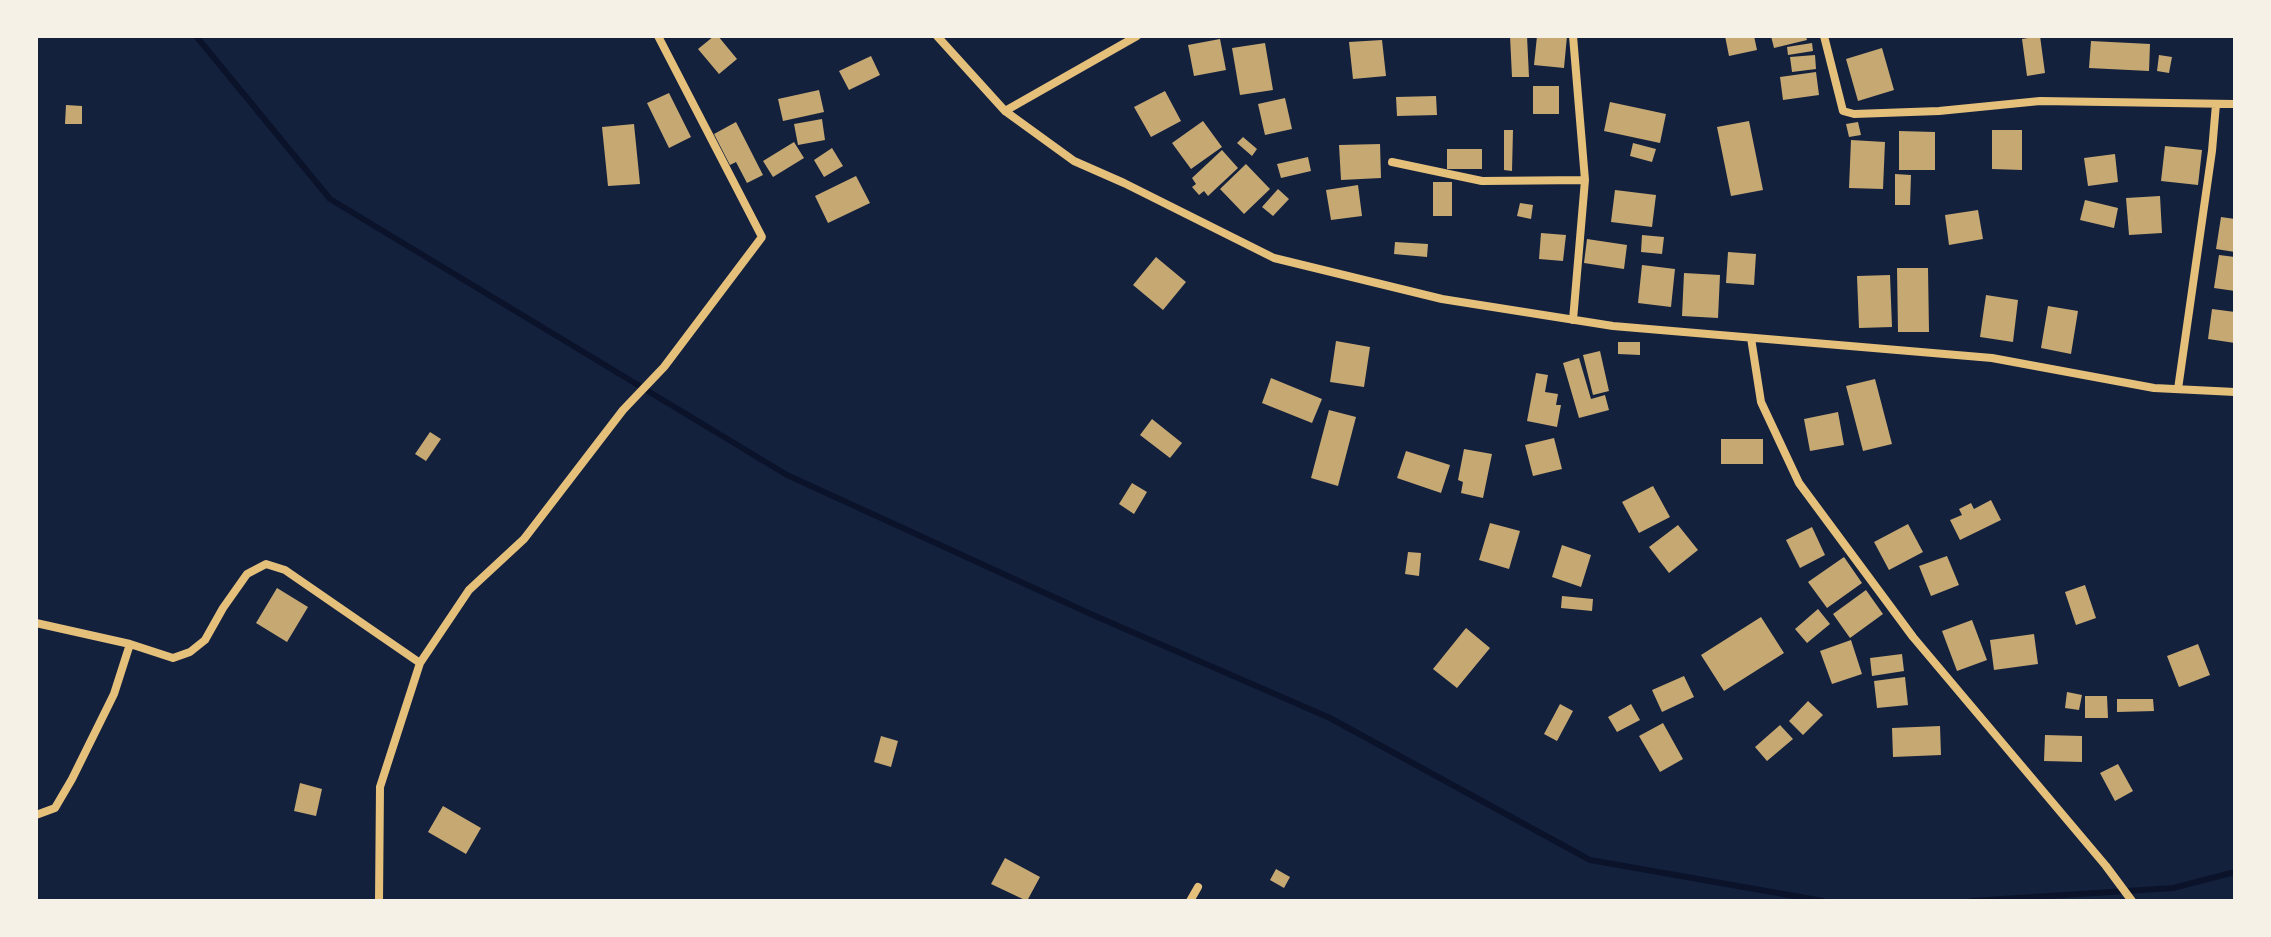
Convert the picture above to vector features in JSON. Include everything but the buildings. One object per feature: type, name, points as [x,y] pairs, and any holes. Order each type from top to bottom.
[{"type":"street","points":[[379,901],[380,787],[420,663],[469,590],[524,539],[623,410],[664,367],[762,237],[658,36]]},
{"type":"street","points":[[937,36],[1005,111],[1074,161],[1274,258],[1442,299],[1613,326],[1992,358],[2154,388],[2235,392]]},
{"type":"street","points":[[1005,111],[1137,36]]},
{"type":"street","points":[[1573,36],[1585,180],[1573,320]]},
{"type":"street","points":[[1824,36],[1843,111],[1854,114],[1939,111],[2040,101],[2235,104]]},
{"type":"street","points":[[2178,389],[2216,104]]},
{"type":"street","points":[[1392,162],[1482,181],[1585,180]]},
{"type":"street","points":[[1751,338],[1761,402],[1799,483],[1913,637],[2132,901]]},
{"type":"street","points":[[36,623],[130,644],[173,658],[190,652],[205,640],[247,574],[266,564],[285,570],[420,663]]},
{"type":"street","points":[[36,815],[55,808],[72,779],[114,694],[130,644]]},
{"type":"street","points":[[1190,901],[1198,887]]},
{"type":"waterway","points":[[196,36],[330,199],[787,475],[1093,615],[1330,718],[1590,860],[1823,901]]},
{"type":"waterway","points":[[1971,901],[2173,888],[2235,872]]}]
